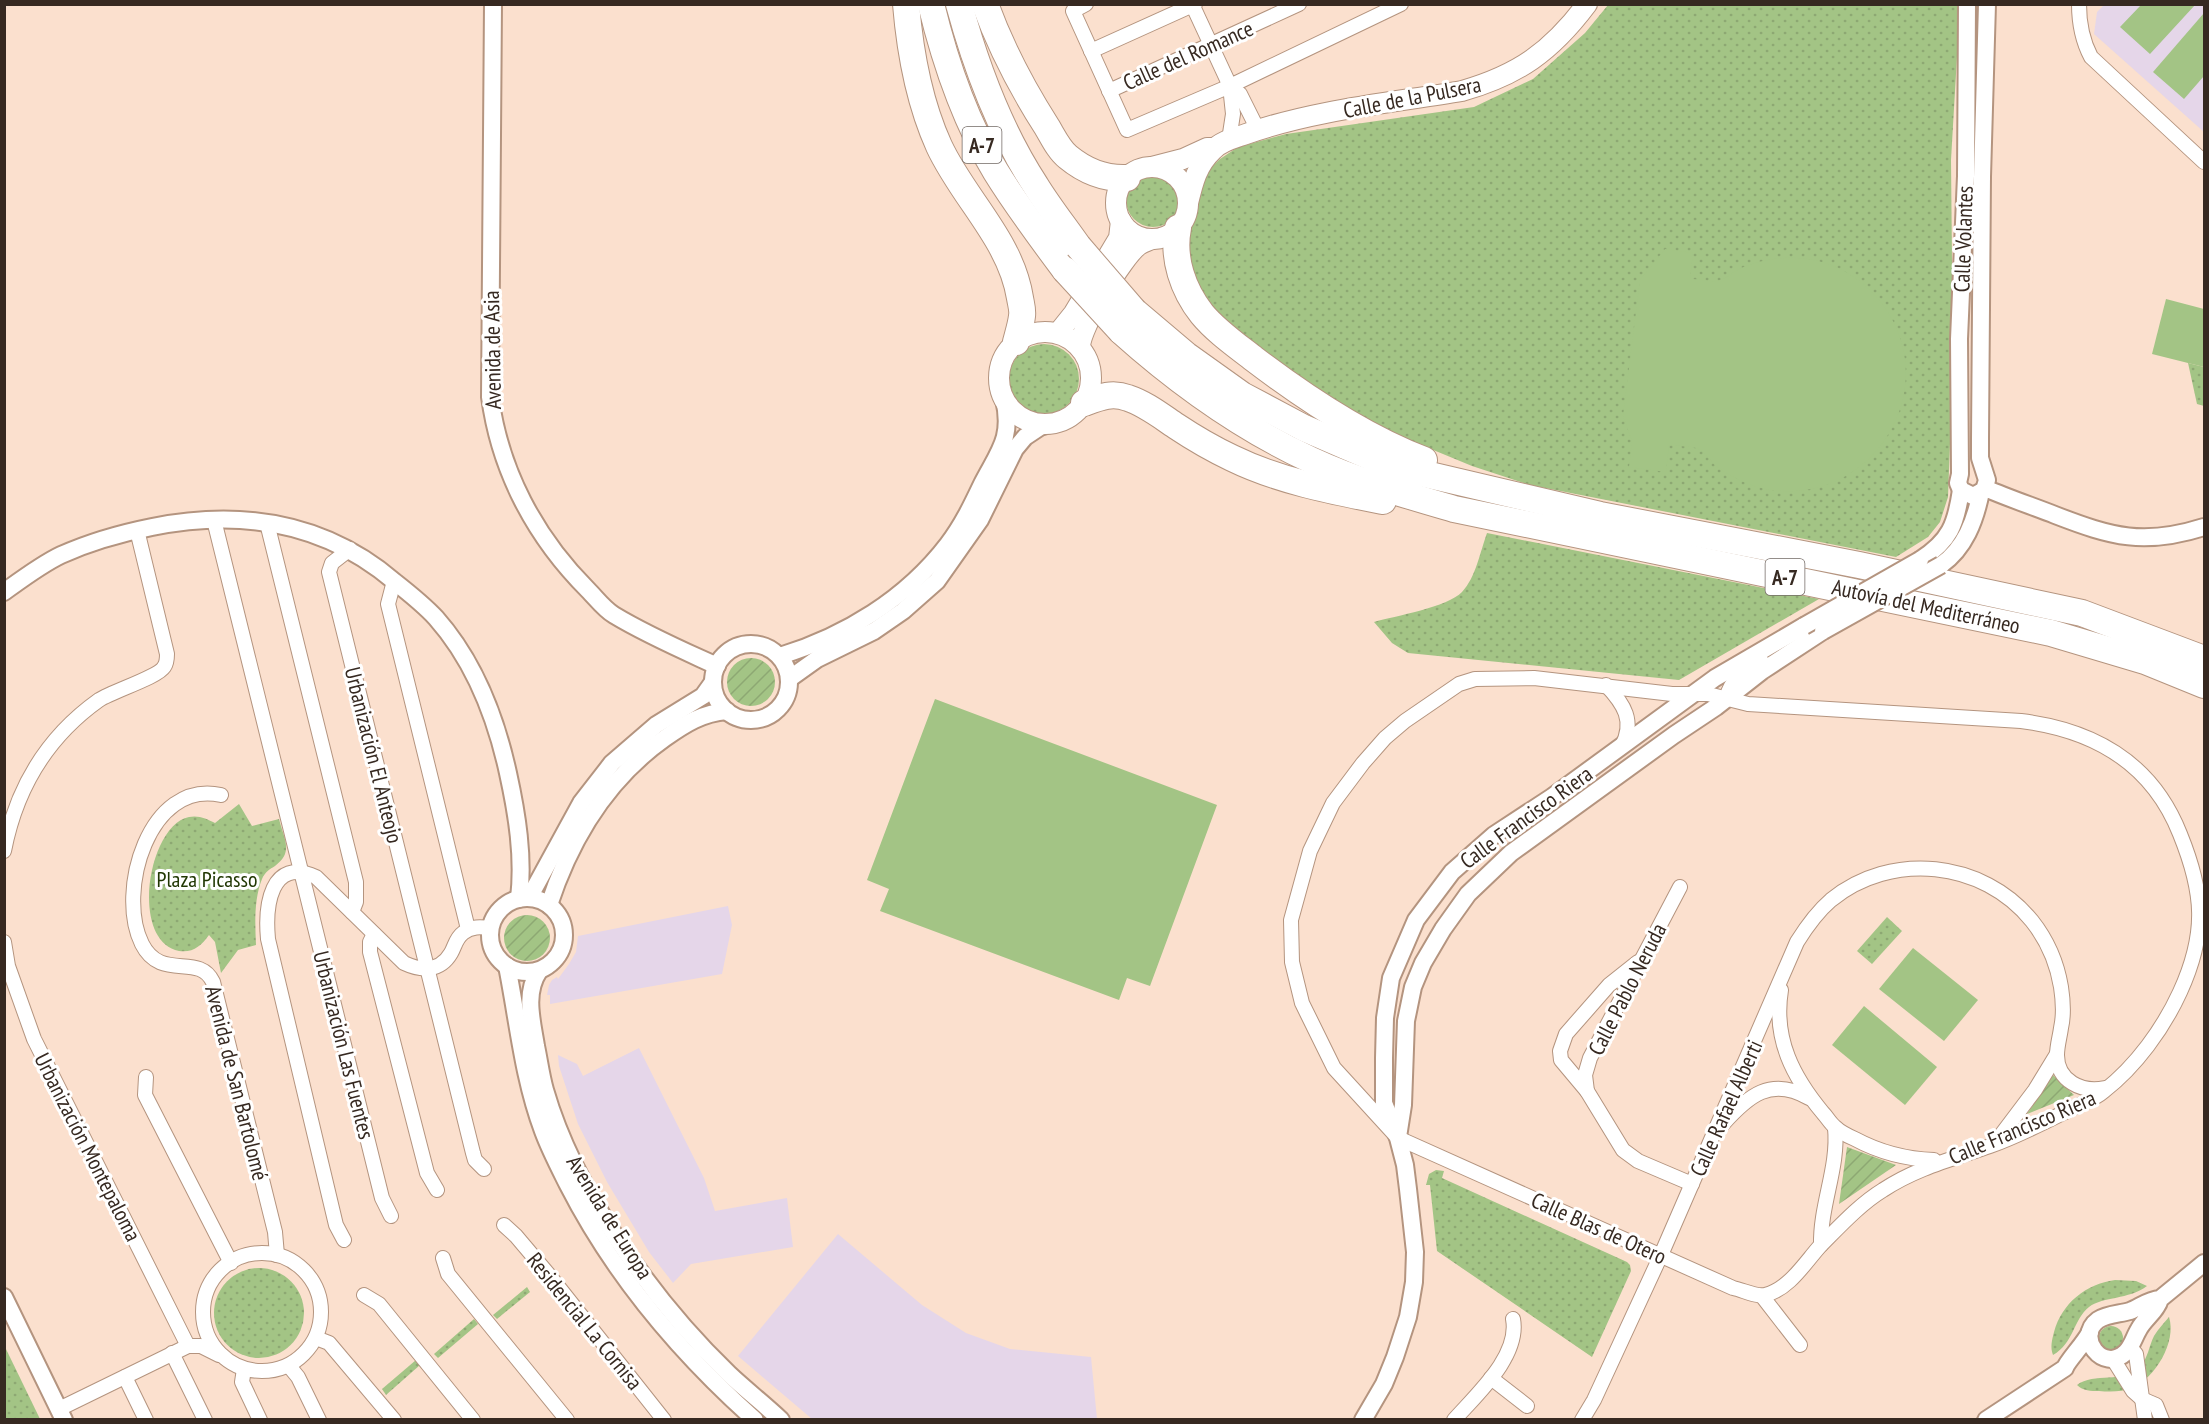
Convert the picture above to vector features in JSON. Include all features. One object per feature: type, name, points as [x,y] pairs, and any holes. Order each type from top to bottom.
[{"type":"highway","points":[[906,4],[909,37],[916,72],[926,111],[939,147],[1005,251],[1018,282],[1022,315],[1016,342]]},
{"type":"highway","name":"A-7","points":[[931,4],[962,100],[994,170],[1065,270],[1128,321],[1186,355],[1242,395],[1304,428],[1367,469]]},
{"type":"highway","name":"A-7","points":[[959,4],[972,53],[1000,120],[1035,184],[1128,321]]},
{"type":"highway","points":[[985,4],[1008,60],[1030,102],[1067,156],[1103,176],[1127,178]]},
{"type":"highway","points":[[1178,228],[1175,251],[1183,282],[1202,313],[1230,341],[1319,404],[1377,437],[1409,454],[1505,494]]},
{"type":"highway","points":[[1084,403],[1107,395],[1123,396],[1152,409],[1233,459],[1266,472],[1308,485],[1419,509],[1454,509]]},
{"type":"highway","name":"Autovía del Mediterráneo","points":[[1367,469],[1408,470],[1505,494],[1705,537],[1859,565],[2082,613],[2205,659]]},
{"type":"highway","name":"Autovía del Mediterráneo","points":[[1367,469],[1454,509],[1996,620],[2051,633],[2145,662],[2205,685]]},
{"type":"highway","points":[[2140,633],[2205,644]]},
{"type":"highway","points":[[2145,662],[2205,704]]},
{"type":"main road","name":"Calle de la Pulsera","points":[[1152,167],[1183,159],[1207,148],[1287,121],[1480,86],[1511,74],[1528,64],[1566,30],[1587,4]]},
{"type":"main road","points":[[1080,348],[1080,340],[1087,322],[1126,258],[1139,244],[1161,238],[1178,228],[1183,221],[1196,173],[1222,144]]},
{"type":"main road","points":[[1058,333],[1074,313],[1119,238],[1121,221],[1116,203],[1121,185],[1127,178],[1134,172],[1152,167],[1161,168],[1177,177],[1187,193],[1188,203]]},
{"type":"main road","points":[[1121,221],[1134,234],[1152,239]]},
{"type":"main road","points":[[1036,333],[1058,333],[1070,339],[1088,359],[1091,374],[1090,389],[1084,403],[1069,417],[1050,424],[1036,423],[1024,419],[1013,411],[1004,399],[999,384],[1000,369],[1006,354],[1016,342],[1036,333]]},
{"type":"street","name":"Avenida de Asia","points":[[493,4],[490,397],[494,426],[501,451],[531,519],[571,573],[612,614],[666,643],[715,674]]},
{"type":"street","points":[[1086,4],[1072,11],[1126,130],[1230,86],[1401,4]]},
{"type":"street","name":"Calle del Romance","points":[[1109,91],[1299,4]]},
{"type":"street","name":"Calle Volantes","points":[[1960,482],[1959,339],[1966,151],[1967,4]]},
{"type":"street","name":"Calle Volantes","points":[[1983,484],[1980,438],[1987,4]]},
{"type":"street","points":[[2079,4],[2080,29],[2084,45],[2091,57],[2205,162]]},
{"type":"street","points":[[1091,51],[1193,5],[1230,86],[1233,114],[1222,144]]},
{"type":"street","points":[[1230,86],[1240,94],[1257,130]]},
{"type":"street","points":[[1966,151],[1983,151]]},
{"type":"street","points":[[780,656],[810,647],[873,614],[901,594],[928,568],[950,542],[1003,443],[1008,428],[1004,399]]},
{"type":"street","points":[[789,679],[817,659],[874,632],[903,611],[937,580],[980,520],[1015,449],[1025,437],[1040,427],[1050,424]]},
{"type":"street","points":[[1983,484],[1973,496],[1960,482],[1971,467],[1983,484],[2095,530],[2121,537],[2169,536],[2205,527]]},
{"type":"street","name":"Calle Francisco Riera","points":[[1363,1419],[1384,1384],[1395,1357],[1408,1317],[1414,1282],[1416,1252],[1405,1165],[1398,1138],[1384,1103],[1385,1018],[1391,978],[1396,961],[1416,920],[1452,872],[1494,835],[1552,797],[1715,678],[1936,550],[1949,536],[1955,520],[1960,482]]},
{"type":"street","name":"Calle Francisco Riera","points":[[1398,1138],[1403,1105],[1406,1021],[1413,987],[1423,963],[1443,928],[1468,894],[1511,853],[1781,658],[1823,631],[1952,557],[1963,544],[1979,505],[1983,484]]},
{"type":"street","points":[[214,520],[302,873]]},
{"type":"street","points":[[4,592],[60,555],[137,530],[172,523],[214,520],[267,523],[306,531],[350,549],[379,567],[436,618],[464,657],[482,691],[505,758],[517,814],[524,898]]},
{"type":"street","points":[[267,523],[356,882],[356,902],[351,912]]},
{"type":"street","points":[[4,851],[10,824],[31,772],[57,738],[101,699],[127,685],[153,676],[164,667],[167,654],[137,530]]},
{"type":"street","name":"Urbanización El Anteojo","points":[[350,549],[332,563],[329,572],[428,969]]},
{"type":"street","points":[[394,581],[388,604],[468,929]]},
{"type":"street","name":"Calle Francisco Riera","points":[[1726,698],[1737,675],[1772,653],[1776,643]]},
{"type":"street","points":[[524,898],[540,900],[549,905],[561,919],[564,938],[562,949],[548,966],[538,971],[517,971],[507,966],[493,950],[491,928],[494,918],[501,909],[524,898],[581,803],[612,763],[656,725],[703,696],[725,655],[735,647],[744,644],[763,646],[780,656],[786,667],[789,690],[778,709],[766,717],[753,720],[739,718],[727,711],[720,703],[715,674]]},
{"type":"street","points":[[1398,1138],[1334,1068],[1302,1003],[1292,962],[1291,920],[1310,850],[1333,803],[1385,738],[1405,721],[1459,684],[1474,679],[1534,678],[1726,698]]},
{"type":"street","points":[[1715,678],[1726,698]]},
{"type":"street","points":[[1606,685],[1617,697],[1628,719],[1628,734],[1622,747]]},
{"type":"street","name":"Calle Francisco Riera","points":[[1726,698],[1748,704],[2021,721],[2049,725],[2097,741],[2118,754],[2145,776],[2161,799],[2186,848],[2195,877],[2200,912],[2198,941],[2189,972],[2175,1004],[2157,1033],[2115,1082],[2102,1093],[2087,1101],[1994,1144],[1919,1169],[1881,1190],[1821,1245],[1780,1290],[1762,1296]]},
{"type":"street","points":[[549,905],[560,872],[579,834],[599,803],[621,777],[648,750],[684,725],[704,715],[727,711]]},
{"type":"street","name":"Avenida de San Bartolomé","points":[[220,795],[197,793],[184,798],[170,807],[159,819],[146,840],[135,873],[134,919],[142,945],[153,959],[163,964],[200,968],[206,971],[213,982],[275,1232],[277,1255]]},
{"type":"street","points":[[519,838],[524,850],[531,855],[543,858],[552,854]]},
{"type":"street","name":"Calle Rafael Alberti","points":[[1582,1419],[1594,1400],[1661,1256],[1789,959],[1802,934],[1818,912],[1847,889],[1881,873],[1917,868],[1945,870],[1972,877],[1989,885],[2018,906],[2037,927],[2051,951],[2059,978],[2063,1005],[2057,1054],[2035,1090],[1994,1144]]},
{"type":"street","points":[[344,1240],[336,1225],[268,939],[267,907],[274,886],[280,878],[302,873],[315,877],[404,963],[419,970],[438,966],[446,960],[458,937],[468,929],[491,928]]},
{"type":"street","name":"Urbanización Las Fuentes","points":[[302,873],[382,1198],[391,1216]]},
{"type":"street","name":"Calle Pablo Neruda","points":[[1587,1090],[1585,1075],[1590,1058],[1680,887]]},
{"type":"street","points":[[374,934],[370,952],[427,1173],[437,1190]]},
{"type":"street","name":"Urbanización Montepaloma","points":[[4,942],[8,966],[33,1039],[188,1346]]},
{"type":"street","points":[[1642,958],[1609,985],[1566,1034],[1562,1042],[1561,1060],[1587,1090],[1623,1150],[1630,1156],[1692,1184]]},
{"type":"street","name":"Calle Rafael Alberti","points":[[1789,959],[1780,995],[1781,1032],[1792,1068],[1811,1099],[1835,1128],[1870,1147],[1906,1159],[1946,1161]]},
{"type":"street","name":"Avenida de Europa","points":[[507,966],[524,1065],[533,1100],[543,1132],[578,1203],[617,1266],[671,1336],[717,1386],[755,1419]]},
{"type":"street","points":[[428,969],[473,1153],[475,1160],[484,1169]]},
{"type":"street","name":"Avenida de Europa","points":[[538,971],[533,980],[530,997],[544,1089],[565,1144],[588,1191],[637,1267],[688,1330],[729,1374],[781,1419]]},
{"type":"street","points":[[2057,1054],[2058,1065],[2064,1075],[2082,1089],[2105,1088],[2115,1082]]},
{"type":"street","points":[[146,1077],[145,1095],[231,1263]]},
{"type":"street","points":[[1715,1132],[1749,1098],[1764,1090],[1789,1089],[1811,1099]]},
{"type":"street","points":[[1821,1245],[1820,1224],[1837,1144],[1835,1128]]},
{"type":"street","name":"Calle Blas de Otero","points":[[1398,1138],[1733,1288],[1762,1296]]},
{"type":"street","name":"Residencial La Cornisa","points":[[504,1225],[549,1275],[664,1419]]},
{"type":"street","points":[[4,1297],[61,1414],[125,1377],[188,1346],[201,1346],[244,1369],[267,1372],[289,1365],[307,1351],[316,1338],[322,1308],[315,1286],[301,1268],[292,1261],[277,1255],[258,1253],[247,1255],[231,1263],[211,1283],[199,1324],[188,1346]]},
{"type":"street","points":[[443,1258],[448,1274],[567,1419]]},
{"type":"street","points":[[1986,1419],[2065,1368],[2098,1320],[2131,1310],[2151,1300],[2160,1299],[2205,1263]]},
{"type":"street","points":[[364,1295],[379,1304],[473,1419]]},
{"type":"street","points":[[1762,1296],[1800,1345]]},
{"type":"street","points":[[2065,1368],[2070,1371],[2088,1362],[2123,1355],[2144,1320],[2158,1306],[2160,1299]]},
{"type":"street","points":[[204,1305],[203,1317],[210,1339],[224,1358]]},
{"type":"street","points":[[2111,1316],[2117,1317],[2128,1325],[2131,1331],[2130,1345],[2136,1354],[2145,1419]]},
{"type":"street","points":[[1454,1419],[1491,1378],[1514,1338],[1513,1319]]},
{"type":"street","points":[[2090,1331],[2090,1344],[2093,1350],[2104,1358],[2112,1359],[2133,1391],[2142,1399],[2156,1405],[2162,1419]]},
{"type":"street","points":[[316,1338],[329,1343],[394,1419]]},
{"type":"street","points":[[172,1353],[205,1419]]},
{"type":"street","points":[[289,1365],[298,1377],[319,1419]]},
{"type":"street","points":[[244,1369],[243,1382],[261,1419]]},
{"type":"street","points":[[125,1377],[146,1419]]},
{"type":"street","points":[[1491,1378],[1527,1406]]},
{"type":"shaded area","points":[[2104,5],[2204,5],[2204,132],[2094,34],[2097,12]]},
{"type":"shaded area","points":[[728,906],[732,925],[722,974],[550,1004],[550,995],[547,995],[549,985],[552,980],[557,977],[558,979],[569,964],[576,952],[578,936]]},
{"type":"shaded area","points":[[639,1048],[704,1178],[715,1211],[787,1198],[793,1247],[691,1264],[673,1283],[649,1252],[607,1182],[578,1124],[559,1066],[558,1055],[577,1064],[583,1076]]},
{"type":"shaded area","points":[[838,1234],[922,1305],[966,1333],[1010,1349],[1091,1357],[1097,1419],[812,1419],[738,1356]]},
{"type":"green space","points":[[1608,5],[1960,5],[1951,160],[1953,364],[1948,497],[1940,522],[1928,537],[1896,557],[1530,485],[1472,466],[1397,435],[1330,400],[1208,309],[1191,281],[1185,238],[1204,174],[1238,147],[1286,134],[1474,107],[1533,79],[1585,33]]},
{"type":"green space","points":[[2141,5],[2195,5],[2150,54],[2120,27]]},
{"type":"green space","points":[[2204,13],[2204,76],[2184,99],[2153,72]]},
{"type":"green space","points":[[1153,173],[1163,175],[1172,181],[1178,190],[1180,200],[1178,210],[1172,219],[1163,225],[1153,227],[1143,225],[1134,219],[1128,210],[1126,200],[1128,190],[1134,181],[1143,175]]},
{"type":"green space","points":[[1665,249],[1693,253],[1690,279],[1717,281],[1753,264],[1778,259],[1802,258],[1838,268],[1870,290],[1893,321],[1903,350],[1906,379],[1901,407],[1889,433],[1872,456],[1850,474],[1823,486],[1793,491],[1762,488],[1733,477],[1716,466],[1699,449],[1690,447],[1669,445],[1666,472],[1629,467],[1632,441],[1623,416],[1640,280]]},
{"type":"green space","points":[[2166,299],[2204,309],[2204,367],[2152,354]]},
{"type":"green space","points":[[1051,344],[1064,350],[1073,359],[1077,365],[1079,379],[1077,393],[1069,404],[1058,412],[1037,414],[1019,404],[1011,393],[1009,372],[1019,354],[1030,346]]},
{"type":"green space","points":[[2188,363],[2204,367],[2204,406],[2197,404]]},
{"type":"green space","points":[[1487,533],[1819,599],[1679,680],[1408,653],[1392,643],[1374,622],[1434,607],[1462,592],[1474,572]]},
{"type":"green space","points":[[751,658],[768,665],[775,682],[768,699],[751,706],[734,699],[727,682],[734,665]]},
{"type":"green space","points":[[935,699],[1217,805],[1150,986],[1127,978],[1119,1000],[880,911],[889,889],[867,880]]},
{"type":"green space","name":"Plaza Picasso","points":[[239,804],[252,826],[279,819],[286,850],[281,861],[265,874],[259,887],[256,945],[238,950],[221,973],[215,942],[209,935],[200,945],[188,951],[179,951],[163,943],[154,927],[149,906],[150,883],[155,860],[163,840],[175,825],[189,817],[203,818],[215,823]]},
{"type":"green space","points":[[527,915],[536,916],[543,922],[549,929],[549,947],[543,954],[536,960],[527,961],[518,960],[511,954],[505,947],[504,938],[505,929],[511,922],[518,916]]},
{"type":"green space","points":[[1887,917],[1902,931],[1872,964],[1857,951]]},
{"type":"green space","points":[[1913,948],[1978,1000],[1944,1041],[1879,989]]},
{"type":"green space","points":[[1864,1006],[1937,1067],[1905,1105],[1832,1045]]},
{"type":"green space","points":[[2053,1075],[2074,1095],[2027,1114]]},
{"type":"green space","points":[[1847,1147],[1896,1165],[1839,1204]]},
{"type":"green space","points":[[1436,1170],[1444,1171],[1442,1178],[1630,1265],[1631,1271],[1592,1357],[1437,1251],[1430,1185],[1426,1185],[1429,1174]]},
{"type":"green space","points":[[250,1268],[268,1268],[284,1275],[297,1288],[304,1304],[304,1322],[297,1338],[284,1351],[268,1358],[250,1358],[234,1351],[221,1338],[214,1322],[214,1304],[221,1288],[234,1275]]},
{"type":"green space","points":[[2115,1280],[2136,1281],[2147,1286],[2132,1294],[2102,1301],[2089,1307],[2065,1344],[2053,1355],[2051,1346],[2054,1332],[2069,1304],[2094,1286]]},
{"type":"green space","points":[[527,1287],[530,1292],[497,1319],[493,1315]]},
{"type":"green space","points":[[2169,1317],[2171,1327],[2167,1348],[2156,1368],[2141,1383],[2132,1388],[2112,1392],[2087,1390],[2077,1385],[2092,1379],[2125,1375],[2140,1367],[2147,1356],[2154,1336]]},
{"type":"green space","points":[[474,1319],[478,1324],[438,1358],[434,1354]]},
{"type":"green space","points":[[2111,1326],[2120,1329],[2123,1338],[2120,1347],[2111,1350],[2102,1347],[2099,1338],[2102,1329]]},
{"type":"green space","points":[[5,1347],[40,1419],[5,1419]]},
{"type":"green space","points":[[416,1360],[420,1365],[386,1395],[382,1389]]}]
